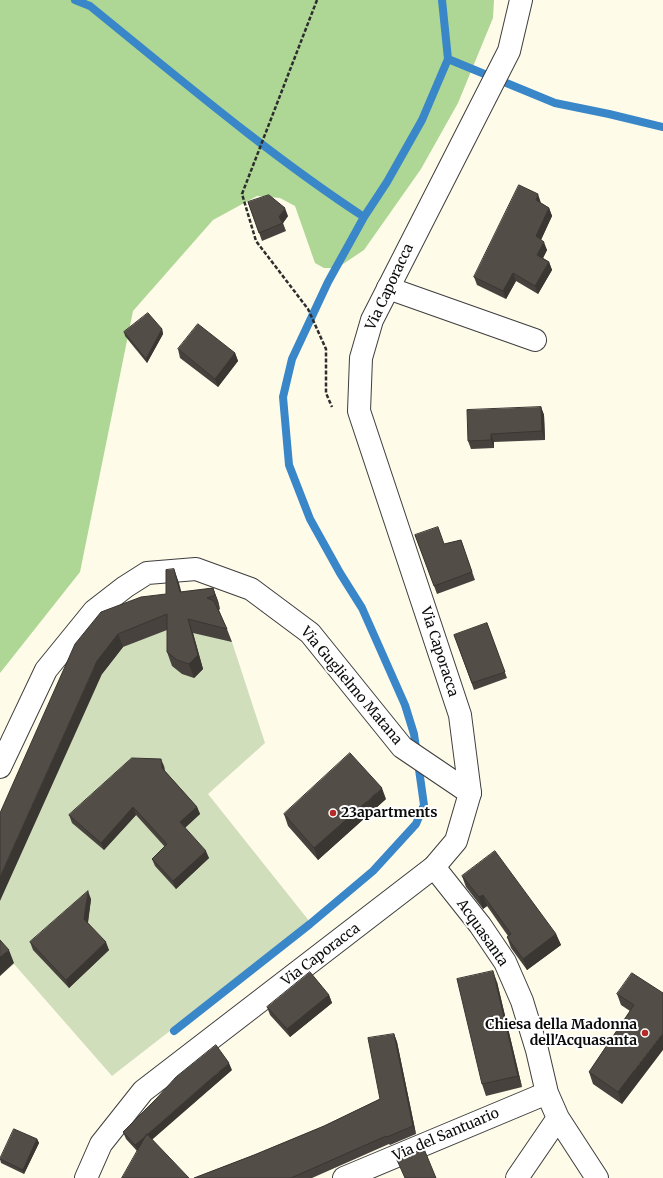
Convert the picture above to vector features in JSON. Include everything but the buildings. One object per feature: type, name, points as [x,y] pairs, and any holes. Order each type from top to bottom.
[{"type":"street","name":"Via Caporacca","points":[[86,1178],[101,1144],[142,1091],[434,868],[456,841],[470,793],[460,714],[360,411],[361,358],[372,320],[509,51],[521,0]]},
{"type":"street","points":[[388,288],[535,340]]},
{"type":"street","name":"Via Guglielmo Matana","points":[[0,768],[46,670],[94,611],[125,587],[147,573],[196,570],[251,589],[310,633],[402,747],[470,793]]},
{"type":"street","name":"Acquasanta","points":[[434,868],[480,925],[505,962],[522,1001],[537,1050],[547,1092],[558,1118],[597,1178]]},
{"type":"street","name":"Via del Santuario","points":[[344,1178],[547,1092]]},
{"type":"street","points":[[517,1178],[558,1118]]},
{"type":"path","points":[[317,0],[242,194],[256,241],[308,309],[326,349],[326,393],[332,407]]},
{"type":"green space","points":[[0,0],[494,0],[493,18],[458,103],[421,169],[364,250],[337,268],[324,268],[315,263],[295,206],[280,198],[257,196],[213,220],[133,311],[80,572],[0,673]]},
{"type":"green space","points":[[219,614],[232,642],[265,743],[208,794],[310,922],[112,1076],[14,964],[0,976],[0,837],[106,626]]},
{"type":"waterway","points":[[75,0],[90,6],[259,142],[293,168],[364,217]]},
{"type":"waterway","points":[[174,1031],[310,924],[373,871],[416,824],[424,805],[414,734],[405,705],[362,608],[340,573],[310,519],[289,465],[283,397],[292,359],[328,282],[364,217],[387,182],[422,120],[448,59],[442,0]]},
{"type":"waterway","points":[[448,59],[555,103],[663,127]]},
{"type":"place","name":"23apartments","points":[[333,813]]},
{"type":"place","name":"Chiesa della Madonna dell'Acquasanta","points":[[645,1033]]}]
